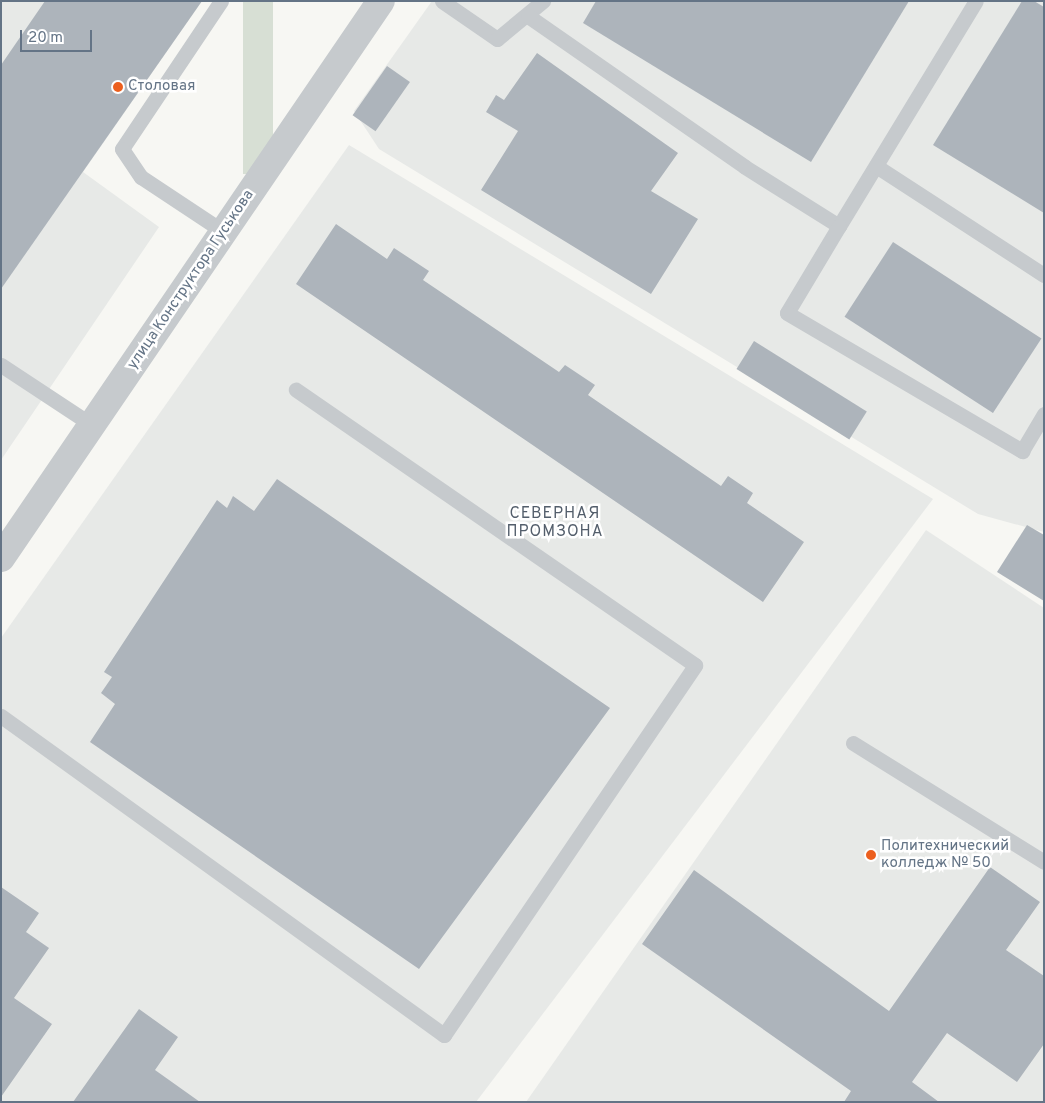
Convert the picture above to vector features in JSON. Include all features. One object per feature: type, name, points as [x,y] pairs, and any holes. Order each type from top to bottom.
[{"type":"street","name":"улица Конструктора Гуськова","points":[[1,558],[381,1]]},
{"type":"lane","points":[[221,1],[122,149],[141,177],[224,232]]},
{"type":"lane","points":[[442,1],[497,39],[528,16],[543,1]]},
{"type":"lane","points":[[976,1],[787,312],[1022,451],[1044,414]]},
{"type":"lane","points":[[528,16],[745,167],[839,226]]},
{"type":"lane","points":[[876,166],[1044,275]]},
{"type":"lane","points":[[1,365],[92,425]]},
{"type":"lane","points":[[1,716],[444,1035],[695,665],[296,390]]},
{"type":"lane","points":[[854,743],[1044,862]]},
{"type":"shaded area","points":[[1,1],[202,1],[83,172],[159,227],[1,460]]},
{"type":"shaded area","points":[[243,1],[273,1],[273,174],[243,174]]},
{"type":"shaded area","points":[[432,1],[1044,1],[1044,532],[978,514],[379,149],[354,111]]},
{"type":"shaded area","points":[[349,145],[933,499],[476,1102],[1,1102],[1,638]]},
{"type":"shaded area","name":"Политехнический колледж № 50","points":[[926,530],[1044,608],[1044,1102],[526,1102]]},
{"type":"building","points":[[45,1],[202,1],[1,289],[1,65]]},
{"type":"building","points":[[596,1],[909,1],[811,162],[583,23]]},
{"type":"building","points":[[1022,1],[1034,1],[1044,7],[1044,213],[933,145]]},
{"type":"building","points":[[537,53],[678,153],[651,191],[698,219],[651,294],[481,190],[518,131],[486,112],[496,95],[504,100]]},
{"type":"building","points":[[387,66],[410,82],[376,131],[353,115]]},
{"type":"building","points":[[336,224],[387,259],[394,248],[429,271],[423,280],[559,372],[565,365],[595,385],[588,395],[721,486],[728,476],[753,493],[747,503],[804,542],[763,602],[296,284]]},
{"type":"building","points":[[893,242],[1041,338],[993,413],[845,317]]},
{"type":"building","points":[[754,341],[867,411],[849,439],[737,369]]},
{"type":"building","points":[[277,479],[610,708],[419,969],[90,742],[115,704],[101,693],[112,677],[104,672],[217,500],[227,508],[233,496],[254,511]]},
{"type":"building","points":[[1027,525],[1044,535],[1044,601],[997,572]]},
{"type":"building","points":[[990,867],[1040,902],[1006,950],[1044,976],[1044,1044],[1017,1082],[947,1033],[912,1082],[939,1102],[844,1102],[851,1091],[642,944],[694,870],[889,1011]]},
{"type":"building","points":[[1,887],[39,913],[26,932],[49,948],[14,998],[52,1024],[1,1097]]},
{"type":"building","points":[[139,1009],[178,1037],[155,1070],[200,1102],[73,1102]]},
{"type":"place","name":"Столовая","points":[[118,87]]},
{"type":"place","name":"Политехнический колледж № 50","points":[[871,855]]},
{"type":"district","name":"СЕВЕРНАЯ ПРОМЗОНА","points":[[555,523]]}]
